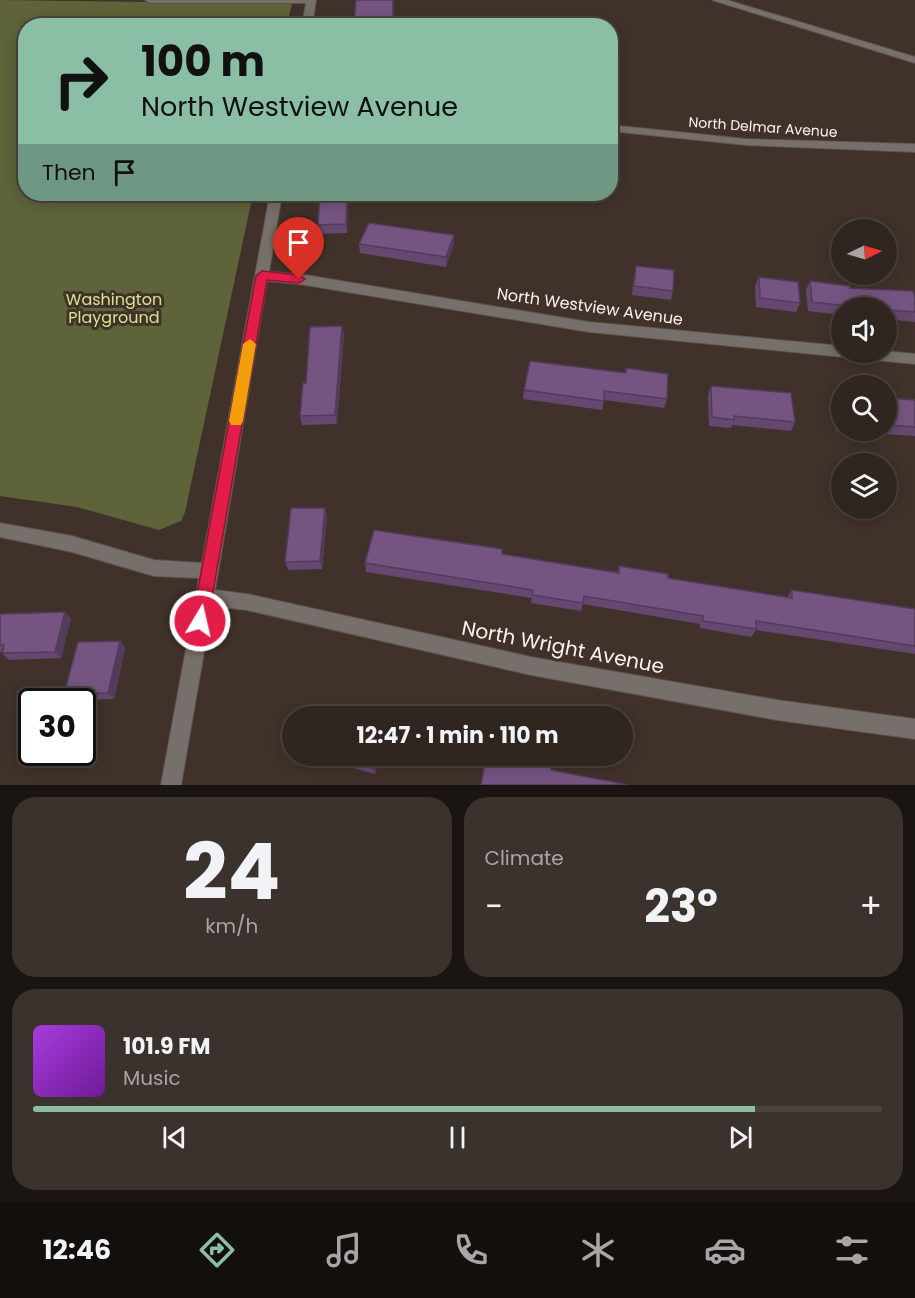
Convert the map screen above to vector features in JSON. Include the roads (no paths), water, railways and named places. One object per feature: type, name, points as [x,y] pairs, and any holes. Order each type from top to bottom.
[{"type":"street","points":[[150,0],[311,0],[309,18]]},
{"type":"street","points":[[717,0],[915,60]]},
{"type":"street","name":"North Delmar Avenue","points":[[618,129],[746,142],[915,148]]},
{"type":"street","points":[[171,785],[275,201]]},
{"type":"street","name":"North Westview Avenue","points":[[262,276],[299,279],[589,327],[915,359]]},
{"type":"street","points":[[0,530],[72,544],[154,568],[209,571]]},
{"type":"street","name":"North Wright Avenue","points":[[204,597],[247,602],[531,666],[777,710],[915,729]]},
{"type":"park label","name":"Washington Playground","points":[[114,308]]}]
